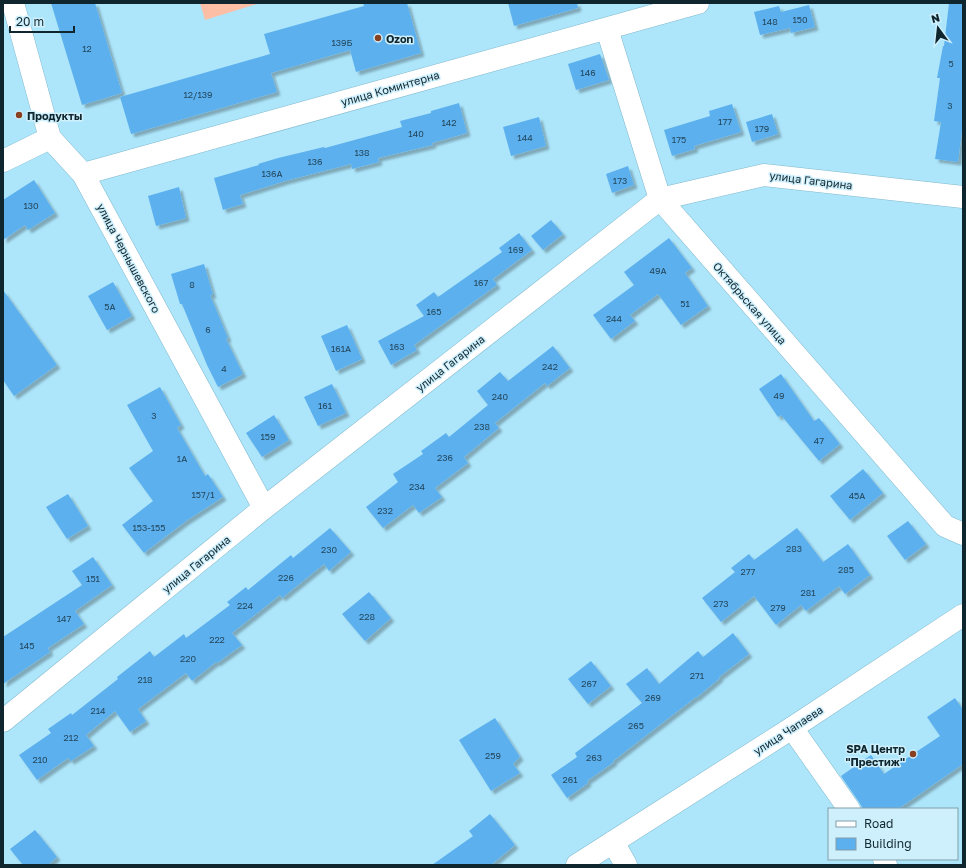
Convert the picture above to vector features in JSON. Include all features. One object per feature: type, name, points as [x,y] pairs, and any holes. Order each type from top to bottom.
[{"type":"street","name":"улица Чернышевского","points":[[13,3],[50,138],[83,174],[264,508]]},
{"type":"street","name":"улица Коминтерна","points":[[83,174],[698,3]]},
{"type":"street","name":"Октябрьская улица","points":[[607,29],[660,199],[945,526],[963,534]]},
{"type":"street","points":[[3,161],[50,138]]},
{"type":"street","name":"улица Гагарина","points":[[3,721],[264,508],[660,199],[764,175],[963,198]]},
{"type":"street","name":"улица Чапаева","points":[[577,865],[792,728],[963,615]]},
{"type":"street","points":[[792,728],[848,808]]},
{"type":"street","points":[[613,842],[626,865]]},
{"type":"shaded area","points":[[200,3],[257,3],[257,4],[205,20]]},
{"type":"building","points":[[51,3],[95,3],[122,93],[82,105]]},
{"type":"building","points":[[363,3],[407,3],[421,53],[356,72],[350,50],[271,73],[277,92],[131,134],[120,97],[270,54],[264,34],[364,6]]},
{"type":"building","points":[[508,3],[577,3],[578,8],[514,26]]},
{"type":"building","points":[[949,3],[963,3],[963,122],[958,162],[935,159],[941,122],[934,121],[940,78],[937,78],[944,46]]},
{"type":"building","points":[[809,5],[815,27],[791,33],[790,28],[760,35],[754,12],[779,6],[781,12]]},
{"type":"building","points":[[600,54],[609,80],[576,90],[568,64]]},
{"type":"building","points":[[459,103],[467,133],[432,143],[433,145],[378,158],[379,162],[352,169],[351,164],[285,181],[240,195],[243,204],[223,210],[214,178],[278,158],[325,148],[402,127],[400,121],[431,113],[431,111]]},
{"type":"building","points":[[732,104],[741,132],[694,146],[695,149],[672,156],[664,130],[710,116],[709,111]]},
{"type":"building","points":[[772,114],[778,134],[752,142],[746,122]]},
{"type":"building","points":[[539,117],[546,146],[511,156],[503,127]]},
{"type":"building","points":[[628,166],[634,185],[612,193],[606,174]]},
{"type":"building","points":[[34,180],[55,213],[28,230],[25,225],[3,240],[3,200]]},
{"type":"building","points":[[179,187],[186,218],[156,226],[148,196]]},
{"type":"building","points":[[551,220],[563,234],[543,250],[531,236]]},
{"type":"building","points":[[519,233],[532,250],[493,279],[497,285],[414,345],[417,350],[391,365],[378,341],[424,316],[416,305],[434,292],[438,297],[502,252],[499,248]]},
{"type":"building","points":[[669,238],[692,268],[685,273],[708,306],[681,325],[658,294],[630,315],[635,321],[611,339],[593,315],[634,285],[624,272]]},
{"type":"building","points":[[204,264],[213,295],[210,295],[228,338],[226,339],[243,374],[218,387],[207,365],[182,304],[180,304],[171,274]]},
{"type":"building","points":[[113,282],[132,316],[107,330],[88,296]]},
{"type":"building","points":[[3,290],[57,365],[14,396],[3,380]]},
{"type":"building","points":[[347,325],[362,359],[336,371],[321,336]]},
{"type":"building","points":[[553,346],[570,368],[547,386],[545,383],[495,423],[499,428],[464,457],[468,463],[435,488],[442,497],[419,513],[413,505],[383,528],[366,507],[398,482],[393,474],[423,454],[421,451],[446,433],[449,437],[488,405],[477,391],[500,372],[508,381]]},
{"type":"building","points":[[781,374],[814,421],[819,418],[840,444],[819,461],[781,415],[778,417],[759,389]]},
{"type":"building","points":[[332,384],[346,413],[318,426],[304,397]]},
{"type":"building","points":[[160,387],[181,425],[177,428],[205,476],[208,474],[223,497],[186,521],[144,553],[122,525],[153,501],[129,468],[153,451],[127,405]]},
{"type":"building","points":[[274,415],[289,440],[262,457],[246,433]]},
{"type":"building","points":[[863,469],[883,493],[850,520],[830,496]]},
{"type":"building","points":[[68,494],[88,526],[67,539],[46,507]]},
{"type":"building","points":[[908,521],[926,544],[905,560],[887,536]]},
{"type":"building","points":[[330,528],[351,552],[329,571],[324,564],[282,598],[280,595],[232,633],[242,645],[217,663],[216,662],[192,681],[186,673],[138,709],[146,721],[130,732],[115,711],[86,735],[94,746],[71,761],[68,758],[37,780],[19,755],[51,733],[48,729],[71,713],[72,715],[118,679],[117,677],[150,651],[154,657],[184,634],[186,638],[230,605],[227,602],[246,587],[248,590],[291,555],[293,558]]},
{"type":"building","points":[[797,528],[823,562],[848,544],[870,575],[845,594],[839,586],[806,611],[801,605],[776,625],[754,596],[721,622],[702,598],[735,572],[731,568],[749,554],[754,560]]},
{"type":"building","points":[[93,557],[112,585],[75,611],[84,624],[48,648],[50,652],[3,684],[3,637],[82,585],[72,571]]},
{"type":"building","points":[[369,592],[391,618],[365,641],[342,614]]},
{"type":"building","points":[[733,633],[749,654],[719,677],[720,678],[696,698],[567,798],[551,775],[577,757],[575,753],[642,703],[626,684],[647,668],[659,684],[698,651],[703,657]]},
{"type":"building","points":[[591,661],[611,686],[588,704],[568,679]]},
{"type":"building","points":[[955,698],[963,710],[963,764],[899,808],[862,808],[841,776],[871,755],[884,774],[940,736],[927,717]]},
{"type":"building","points":[[495,718],[520,757],[513,764],[520,773],[491,791],[459,740]]},
{"type":"building","points":[[490,814],[515,845],[491,865],[432,865],[473,836],[469,831]]},
{"type":"building","points":[[35,830],[57,857],[48,865],[23,865],[10,849]]},
{"type":"place","name":"Ozon","points":[[378,38]]},
{"type":"place","name":"Продукты","points":[[19,115]]},
{"type":"place","name":"SPA Центр \"Престиж\"","points":[[913,754]]}]
